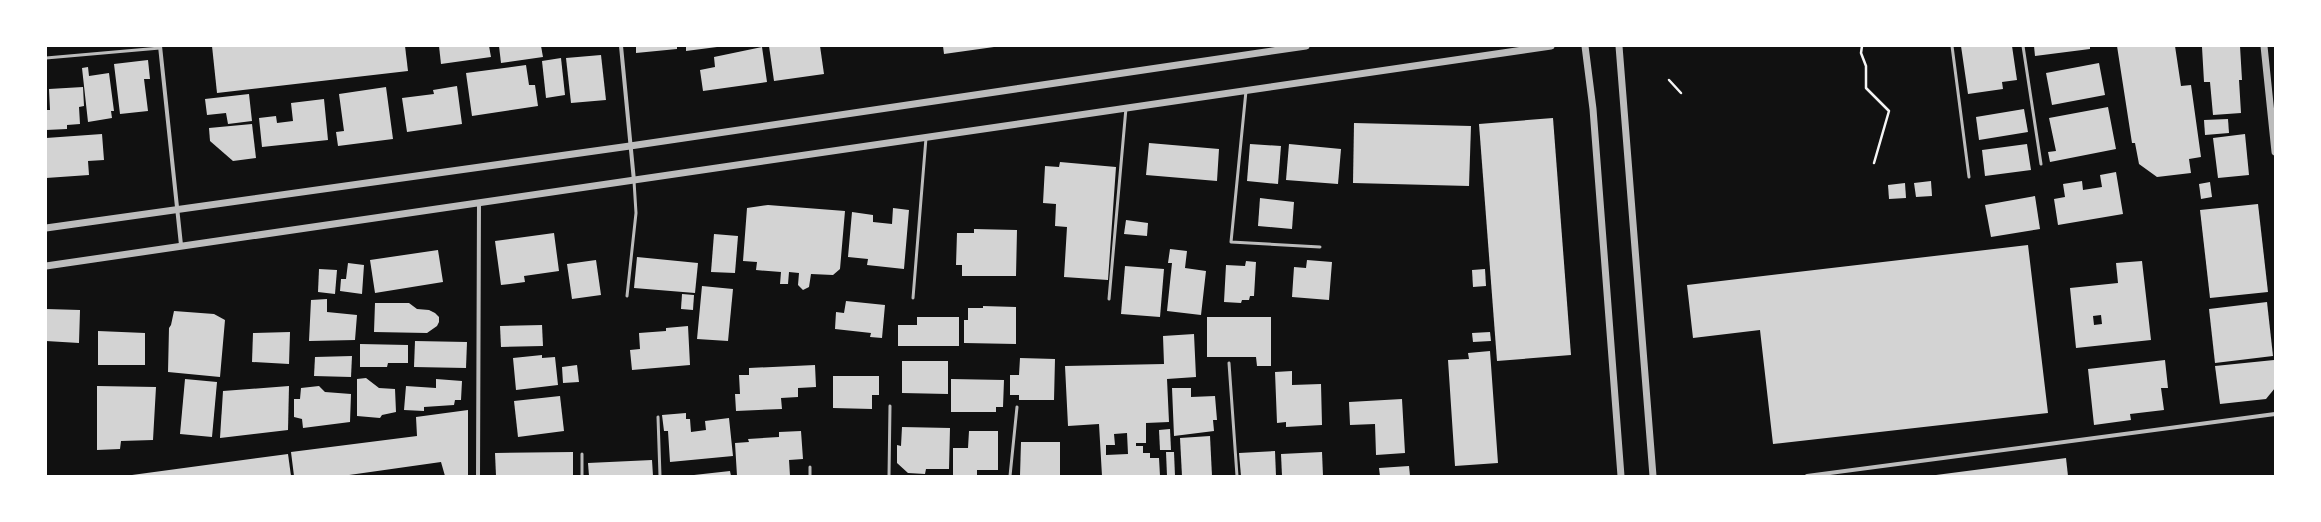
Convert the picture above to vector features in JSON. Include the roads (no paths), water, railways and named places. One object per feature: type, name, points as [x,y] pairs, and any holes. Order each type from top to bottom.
[{"type":"street","points":[[621,46],[634,181]]},
{"type":"street","points":[[46,228],[630,146],[1306,46]]},
{"type":"street","points":[[46,266],[181,245],[634,181],[1551,46]]},
{"type":"street","points":[[1585,46],[1593,109],[1622,476]]},
{"type":"street","points":[[1619,46],[1653,476]]},
{"type":"street","points":[[2264,46],[2275,152]]},
{"type":"street","points":[[160,47],[181,245]]},
{"type":"street","points":[[478,476],[479,203]]},
{"type":"street","points":[[1807,476],[2275,414]]},
{"type":"lane","points":[[1952,46],[1970,177]]},
{"type":"lane","points":[[2023,46],[2041,164]]},
{"type":"lane","points":[[46,58],[160,47]]},
{"type":"lane","points":[[1246,91],[1231,242],[1320,247]]},
{"type":"lane","points":[[1109,299],[1126,108]]},
{"type":"lane","points":[[913,298],[926,138]]},
{"type":"lane","points":[[627,296],[636,213],[634,181]]},
{"type":"lane","points":[[1228,363],[1237,476]]},
{"type":"lane","points":[[889,476],[890,406]]},
{"type":"lane","points":[[1010,476],[1017,407]]},
{"type":"lane","points":[[658,417],[660,476]]},
{"type":"lane","points":[[582,454],[582,476]]},
{"type":"lane","points":[[810,467],[810,476]]}]
